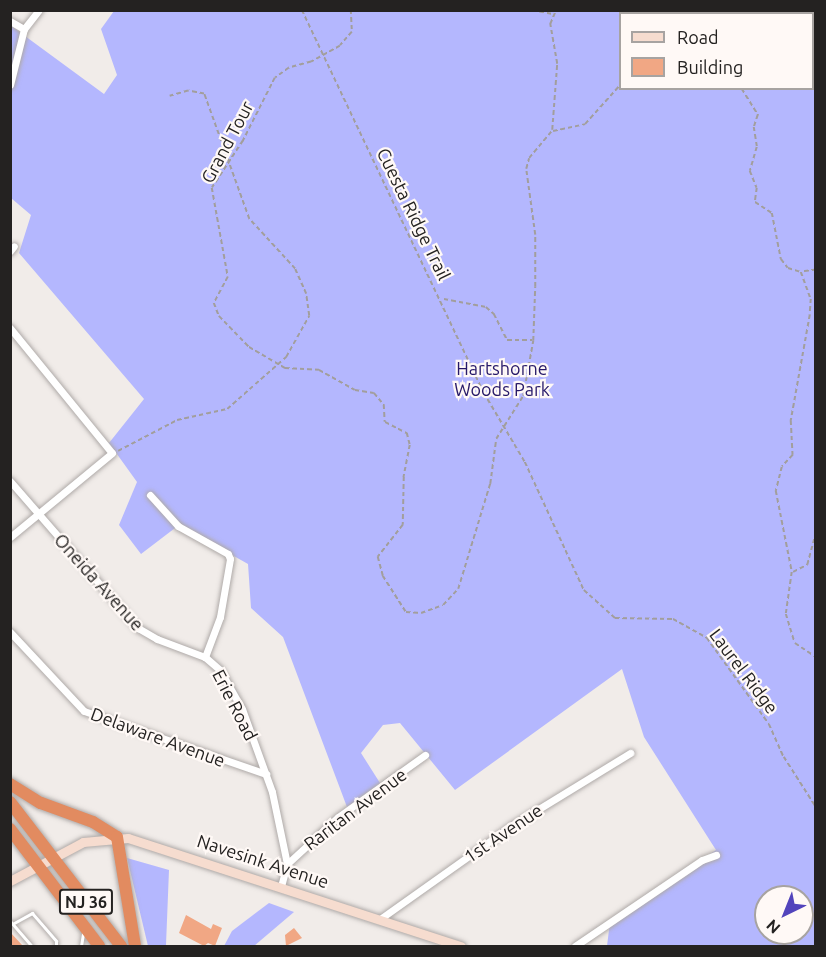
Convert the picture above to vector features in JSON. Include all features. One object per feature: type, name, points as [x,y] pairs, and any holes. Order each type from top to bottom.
[{"type":"highway","points":[[10,784],[40,802],[93,822],[117,837],[135,946]]},
{"type":"highway","name":"NJ 36","points":[[10,802],[121,946]]},
{"type":"highway","name":"NJ 36","points":[[10,829],[99,946]]},
{"type":"main road","name":"Navesink Avenue","points":[[10,881],[83,842],[117,837],[165,847],[461,946]]},
{"type":"street","points":[[10,85],[24,29],[39,10]]},
{"type":"street","points":[[10,21],[24,29]]},
{"type":"street","points":[[10,328],[112,453],[10,537]]},
{"type":"street","name":"Oneida Avenue","points":[[10,481],[138,628],[157,639],[205,657]]},
{"type":"street","name":"Erie Road","points":[[150,495],[178,526],[228,554],[230,559],[220,617],[205,657],[220,670],[237,700],[266,774],[287,864],[281,886]]},
{"type":"street","name":"Delaware Avenue","points":[[10,632],[84,711],[266,774]]},
{"type":"street","name":"1st Avenue","points":[[380,919],[511,826],[630,753]]},
{"type":"street","name":"Raritan Avenue","points":[[287,864],[338,817],[425,755]]},
{"type":"street","points":[[575,946],[702,860],[716,855]]},
{"type":"lane","points":[[32,946],[12,922],[32,913],[56,941],[56,946]]},
{"type":"lane","points":[[81,946],[83,926]]},
{"type":"path","name":"Cuesta Ridge Trail","points":[[302,10],[442,299],[484,393],[507,427]]},
{"type":"path","points":[[325,56],[352,32],[351,10]]},
{"type":"path","points":[[532,10],[554,14]]},
{"type":"path","points":[[507,427],[523,396],[533,341],[535,235],[526,169],[529,158],[552,131],[557,64],[550,36],[556,10]]},
{"type":"path","name":"Grand Tour","points":[[325,56],[279,74],[212,190],[219,207],[228,272],[214,306],[246,345],[278,365],[318,370],[355,390],[374,393],[384,405],[388,425],[407,433],[410,445],[404,477],[403,525],[378,557],[380,571],[398,604],[412,614],[443,605],[464,579],[490,484],[496,438],[507,427]]},
{"type":"path","points":[[552,131],[585,124],[619,87]]},
{"type":"path","points":[[743,90],[759,115],[754,127],[757,147],[750,171],[757,188],[755,202],[772,213],[781,259],[788,268],[801,272],[816,270]]},
{"type":"path","points":[[112,453],[177,420],[227,409],[278,365],[309,316],[306,294],[295,269],[249,219],[204,94],[188,91],[170,96]]},
{"type":"path","points":[[801,272],[811,299],[810,315],[791,421],[792,455],[782,467],[776,491],[792,572],[786,614],[795,643],[816,657]]},
{"type":"path","points":[[442,299],[486,307],[496,317],[507,340],[533,341]]},
{"type":"path","name":"Laurel Ridge","points":[[507,427],[584,591],[615,618],[673,619],[708,638],[769,724],[784,757],[816,807]]},
{"type":"path","points":[[792,572],[800,571],[807,565],[816,532]]},
{"type":"green space","name":"Hartshorne Woods Park","points":[[114,11],[815,11],[815,946],[607,946],[610,922],[716,850],[644,737],[622,669],[455,790],[400,723],[383,725],[361,753],[380,783],[347,807],[283,637],[251,608],[248,564],[179,525],[141,554],[119,525],[137,482],[109,443],[144,399],[19,253],[31,215],[11,198],[10,25],[104,94],[117,75],[101,29]]},
{"type":"green space","points":[[127,858],[169,870],[166,945],[170,946],[148,946]]},
{"type":"green space","points":[[269,903],[294,912],[254,946],[224,946],[232,931]]},
{"type":"building","points":[[186,915],[211,929],[213,924],[222,928],[215,946],[208,943],[204,946],[179,933]]},
{"type":"building","points":[[294,928],[302,938],[286,946],[285,935]]},
{"type":"building","points":[[10,932],[23,946],[10,946]]}]
